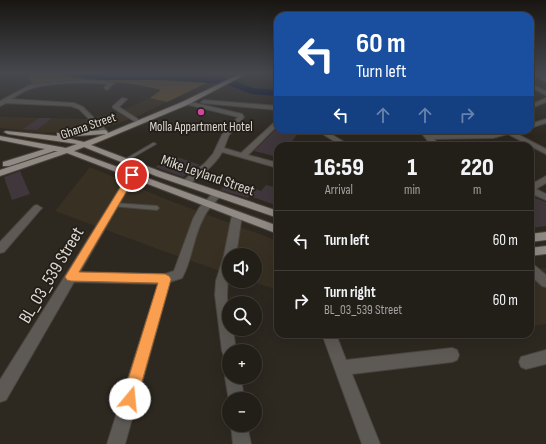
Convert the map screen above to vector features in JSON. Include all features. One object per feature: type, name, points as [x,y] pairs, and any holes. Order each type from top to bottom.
[{"type":"main road","name":"Ghana Street","points":[[0,166],[106,132],[196,95]]},
{"type":"main road","name":"Ghana Street","points":[[39,161],[155,118],[201,95]]},
{"type":"main road","points":[[0,131],[75,141]]},
{"type":"main road","points":[[41,136],[106,132]]},
{"type":"main road","points":[[109,155],[106,146],[120,132]]},
{"type":"main road","name":"Mike Leyland Street","points":[[0,138],[68,151],[274,229]]},
{"type":"main road","name":"Mike Leyland Street","points":[[75,141],[124,161],[274,214]]},
{"type":"main road","points":[[24,158],[28,154],[31,143]]},
{"type":"main road","points":[[0,173],[39,161],[60,158],[91,159]]},
{"type":"main road","points":[[534,238],[546,236]]},
{"type":"main road","points":[[534,252],[546,250]]},
{"type":"street","points":[[2,102],[16,95]]},
{"type":"street","points":[[124,99],[115,108],[136,120]]},
{"type":"street","points":[[534,105],[546,100]]},
{"type":"street","points":[[190,101],[274,108]]},
{"type":"street","points":[[187,182],[208,166],[220,150],[226,135],[240,118],[240,115],[190,101]]},
{"type":"street","points":[[2,102],[72,104],[81,108],[106,132]]},
{"type":"street","points":[[534,125],[546,121]]},
{"type":"street","points":[[243,155],[274,125]]},
{"type":"street","points":[[326,134],[340,142]]},
{"type":"street","points":[[424,134],[432,142]]},
{"type":"street","points":[[427,138],[486,136],[497,134]]},
{"type":"street","points":[[518,134],[532,142]]},
{"type":"street","points":[[542,148],[546,152]]},
{"type":"street","points":[[220,150],[243,155],[274,165]]},
{"type":"street","name":"BL_03_539 Street","points":[[0,394],[132,175]]},
{"type":"street","points":[[534,186],[546,179]]},
{"type":"street","points":[[534,191],[546,197]]},
{"type":"street","points":[[71,277],[165,279],[178,275],[182,267],[195,224],[206,204],[217,194]]},
{"type":"street","points":[[0,249],[37,208]]},
{"type":"street","points":[[231,248],[237,215]]},
{"type":"street","points":[[534,272],[546,282]]},
{"type":"street","points":[[116,444],[165,279]]},
{"type":"street","points":[[222,281],[221,295],[228,344]]},
{"type":"street","points":[[331,338],[371,444]]},
{"type":"street","points":[[342,368],[452,355]]},
{"type":"street","points":[[526,362],[546,357]]},
{"type":"street","points":[[240,432],[242,444]]},
{"type":"lane","points":[[124,161],[154,144]]},
{"type":"lane","points":[[114,206],[157,208]]},
{"type":"shaded area","points":[[155,95],[182,95],[167,102],[150,98]]},
{"type":"shaded area","points":[[150,98],[167,102],[136,117],[103,128],[43,133],[0,128],[0,117],[87,119],[116,113]]},
{"type":"shaded area","points":[[90,167],[168,200],[274,240],[274,289],[262,285],[262,248],[222,248],[222,272],[55,211]]},
{"type":"shaded area","points":[[546,268],[546,324],[534,326],[534,270]]},
{"type":"building","points":[[39,118],[52,118],[37,130],[23,129]]},
{"type":"building","points":[[274,131],[274,134],[298,134],[291,142],[274,142],[274,156],[254,151]]},
{"type":"building","points":[[174,156],[200,165],[183,177],[155,167]]},
{"type":"building","points":[[20,171],[30,194],[12,200],[4,177]]},
{"type":"building","points":[[231,180],[261,191],[266,185],[274,187],[274,205],[250,196],[248,198],[220,190]]},
{"type":"building","points":[[534,198],[546,202],[546,226],[534,228]]},
{"type":"place","name":"Molla Appartment Hotel","points":[[201,112]]},
{"type":"route","points":[[130,399],[165,279],[71,277],[132,175]]}]
